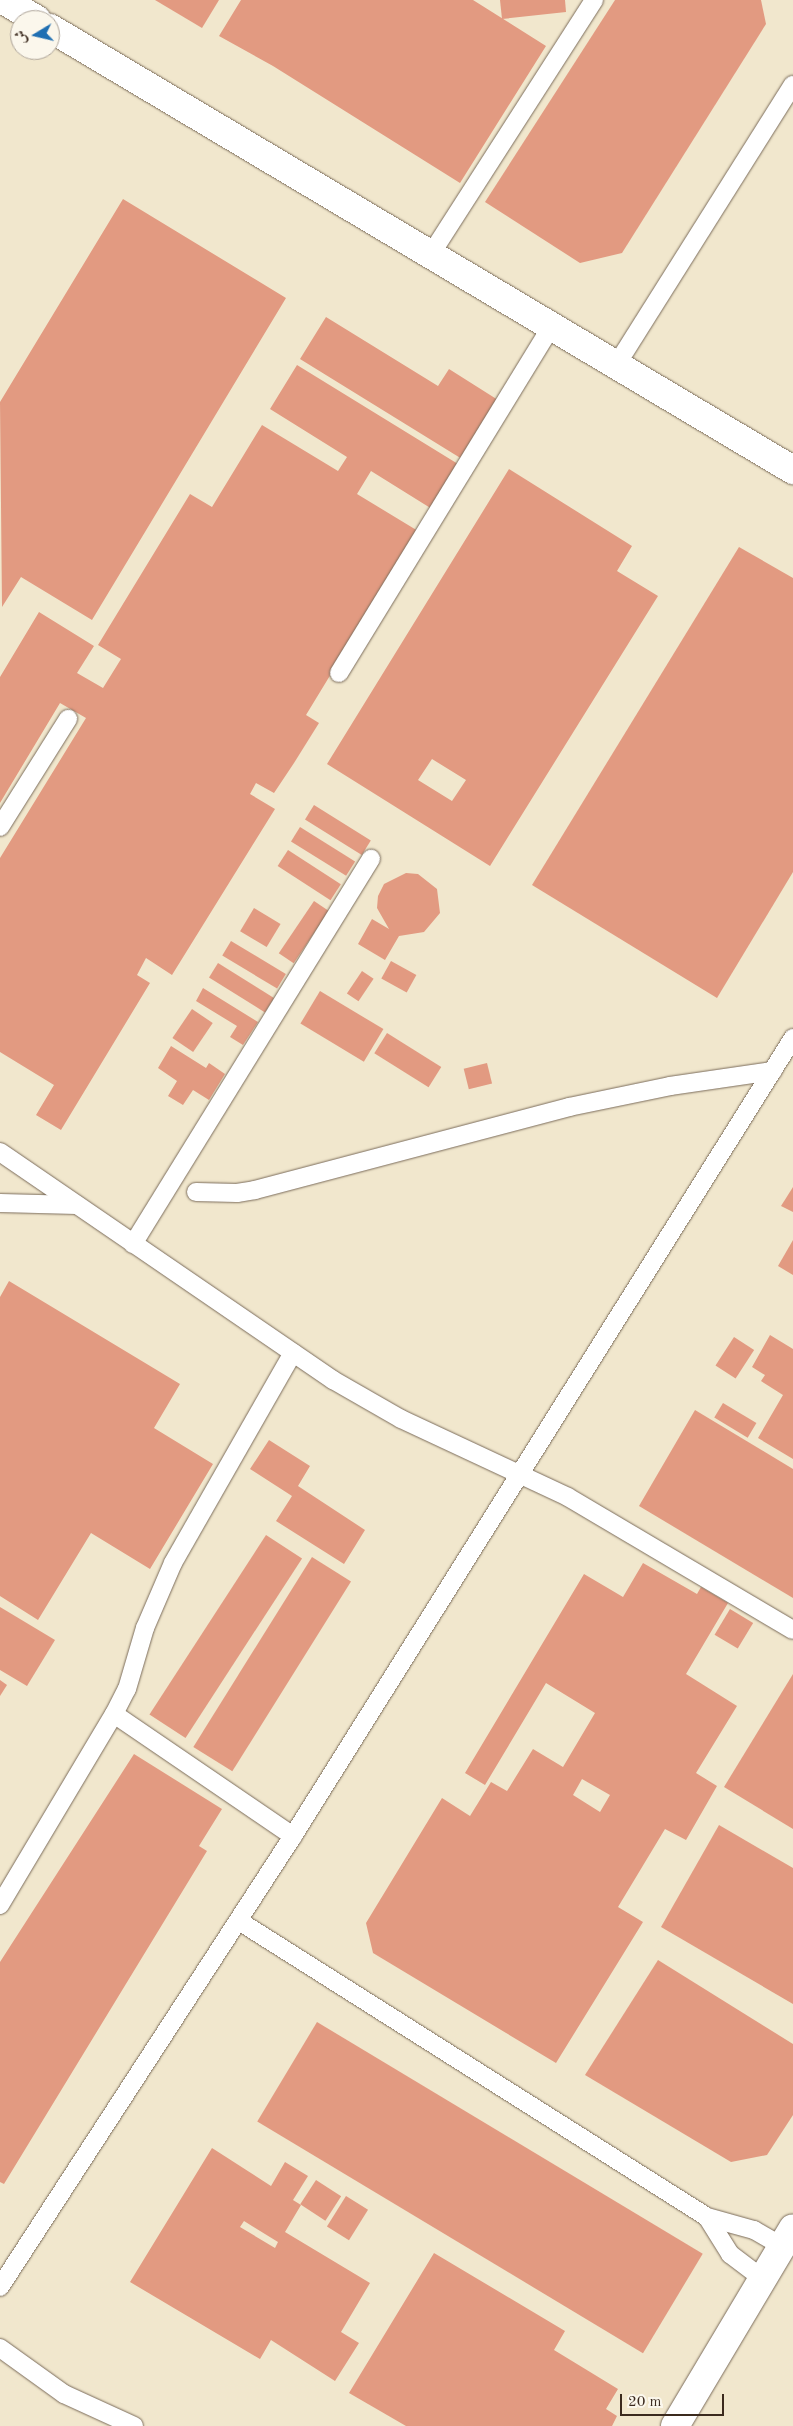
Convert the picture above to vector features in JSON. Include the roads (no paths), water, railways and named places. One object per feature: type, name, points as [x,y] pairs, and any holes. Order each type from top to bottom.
[{"type":"street","points":[[3,0],[20,10]]},
{"type":"street","points":[[60,34],[793,470]]},
{"type":"street","points":[[675,2426],[788,2237]]},
{"type":"lane","points":[[431,254],[594,0]]},
{"type":"lane","points":[[617,364],[793,85]]},
{"type":"lane","points":[[339,673],[552,326]]},
{"type":"lane","points":[[0,827],[68,719]]},
{"type":"lane","points":[[133,1244],[371,859]]},
{"type":"lane","points":[[0,2287],[293,1836],[521,1475],[793,1038]]},
{"type":"lane","points":[[196,1192],[237,1193],[255,1190],[570,1107],[670,1086],[773,1071]]},
{"type":"lane","points":[[0,1152],[293,1353],[400,1420],[568,1497],[793,1630]]},
{"type":"lane","points":[[0,1203],[77,1205]]},
{"type":"lane","points":[[0,1906],[114,1714],[127,1689],[151,1612],[173,1563],[293,1353]]},
{"type":"lane","points":[[114,1714],[293,1836]]},
{"type":"lane","points":[[239,1921],[707,2217],[788,2237]]},
{"type":"lane","points":[[707,2217],[730,2254],[763,2279]]},
{"type":"lane","points":[[0,2348],[64,2394],[134,2426]]}]
